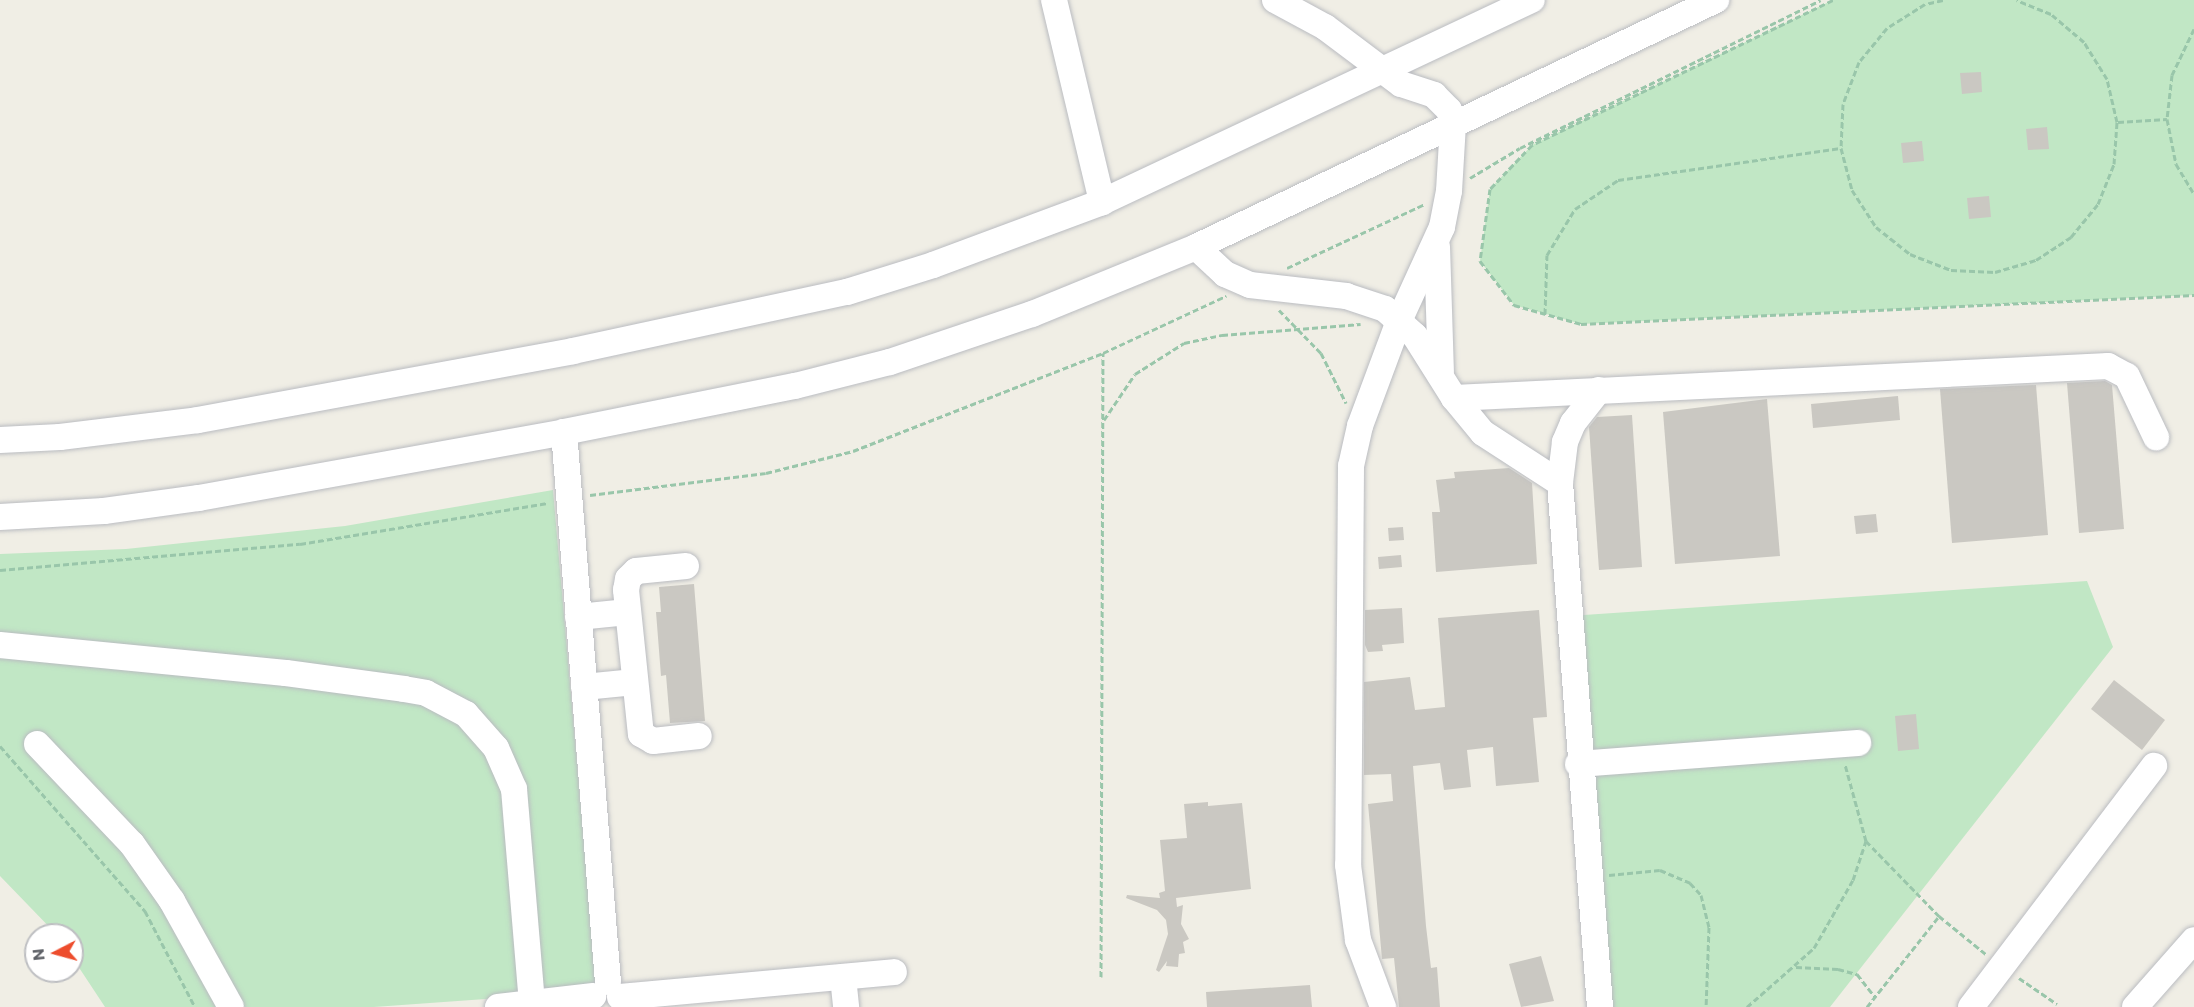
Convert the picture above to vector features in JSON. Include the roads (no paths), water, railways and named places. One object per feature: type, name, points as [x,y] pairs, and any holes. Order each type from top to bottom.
[{"type":"street","points":[[1054,0],[1102,202]]},
{"type":"street","points":[[1275,0],[1325,27],[1407,87],[1443,101],[1453,124],[1449,191],[1437,242],[1399,321],[1354,446],[1350,486],[1348,865],[1358,940],[1383,1007]]},
{"type":"street","points":[[0,440],[60,437],[198,420],[760,312],[933,265],[1102,202],[1532,0]]},
{"type":"street","points":[[0,517],[167,504],[564,432],[795,386],[891,362],[1032,314],[1196,247],[1716,0]]},
{"type":"street","points":[[1437,242],[1441,373]]},
{"type":"street","points":[[1196,247],[1225,274],[1250,285],[1346,296],[1385,309],[1416,336],[1441,373],[1454,398],[1492,440],[1560,483]]},
{"type":"street","points":[[1454,398],[2108,366],[2127,376],[2156,437]]},
{"type":"street","points":[[1599,390],[1573,423],[1561,462],[1560,483],[1578,764],[1600,1007]]},
{"type":"street","points":[[564,432],[607,998]]},
{"type":"street","points":[[686,566],[631,574],[626,584],[628,612],[635,682],[644,738],[653,741],[699,736]]},
{"type":"street","points":[[578,617],[628,612]]},
{"type":"street","points":[[0,645],[285,673],[404,689],[426,693],[466,714],[496,748],[514,789],[532,1003]]},
{"type":"street","points":[[584,687],[635,682]]},
{"type":"street","points":[[37,744],[132,844],[172,901],[232,1005]]},
{"type":"street","points":[[1578,764],[1849,744]]},
{"type":"street","points":[[1971,1007],[2154,766]]},
{"type":"street","points":[[2135,1007],[2194,940]]},
{"type":"street","points":[[498,1007],[894,972]]},
{"type":"street","points":[[843,977],[846,1007]]}]
